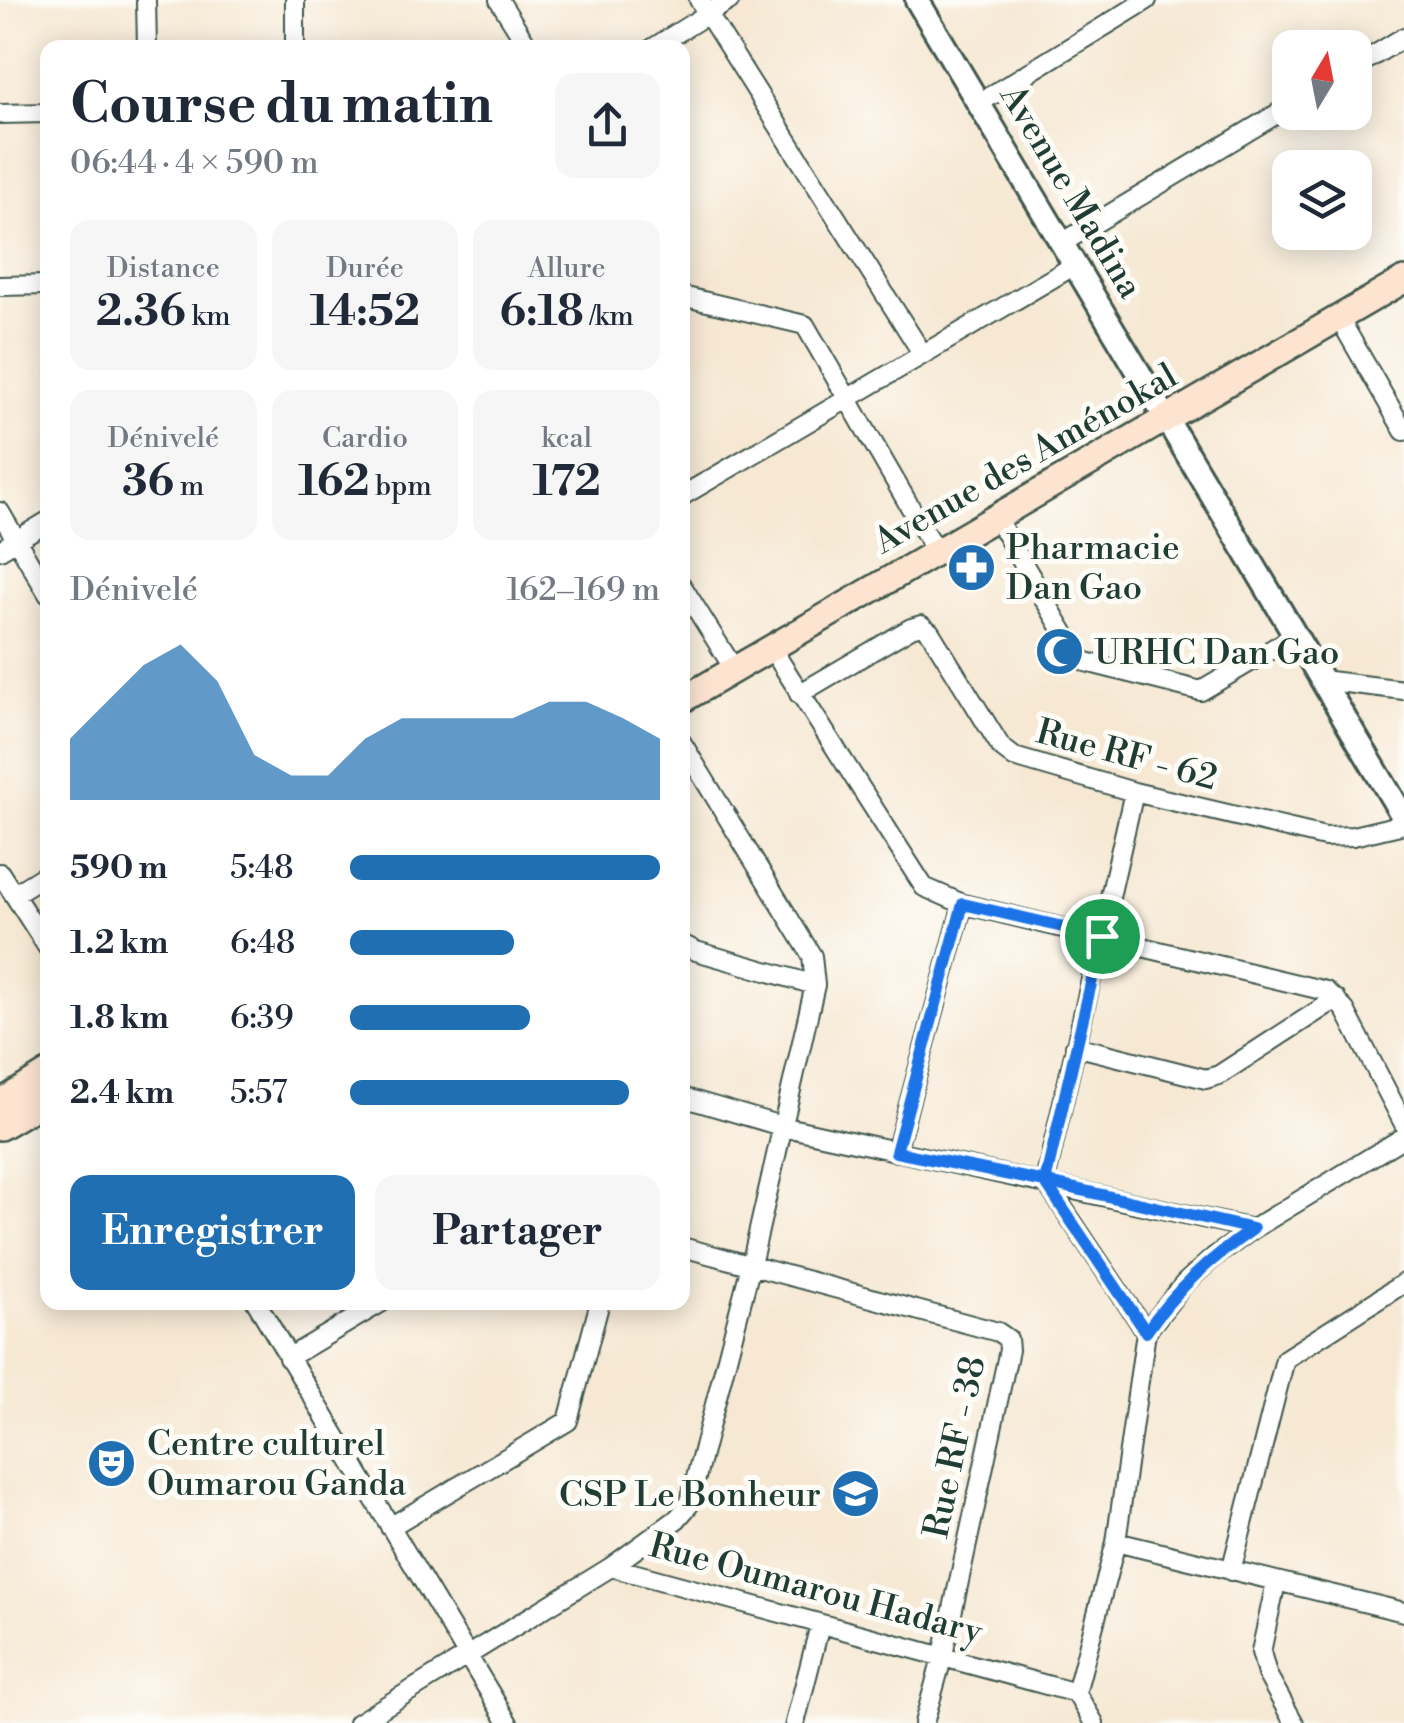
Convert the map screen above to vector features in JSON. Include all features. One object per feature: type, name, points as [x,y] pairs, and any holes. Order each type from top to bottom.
[{"type":"main road","name":"Avenue des Aménokal","points":[[690,695],[1404,280]]},
{"type":"main road","points":[[0,1103],[40,1078]]},
{"type":"main road","points":[[0,1127],[40,1104]]},
{"type":"street","points":[[146,0],[148,40]]},
{"type":"street","points":[[294,0],[296,40]]},
{"type":"street","points":[[500,0],[524,40]]},
{"type":"street","points":[[663,40],[703,7],[730,0]]},
{"type":"street","name":"Avenue Madina","points":[[917,0],[1404,821]]},
{"type":"street","points":[[978,103],[1147,0]]},
{"type":"street","points":[[703,7],[922,353]]},
{"type":"street","points":[[1372,57],[1404,37]]},
{"type":"street","points":[[0,114],[40,113]]},
{"type":"street","points":[[1062,244],[1272,117]]},
{"type":"street","points":[[690,491],[1075,265]]},
{"type":"street","points":[[0,286],[40,285]]},
{"type":"street","points":[[690,297],[804,325],[849,396],[935,550]]},
{"type":"street","points":[[1339,318],[1404,430]]},
{"type":"street","points":[[0,512],[8,545],[40,584]]},
{"type":"street","points":[[995,516],[1078,656],[1086,662],[1202,691],[1296,634]]},
{"type":"street","points":[[8,545],[40,526]]},
{"type":"street","points":[[690,599],[734,668]]},
{"type":"street","name":"Rue RF - 62","points":[[799,694],[911,628],[924,626],[1006,754],[1134,792],[1325,836],[1353,836],[1404,821]]},
{"type":"street","points":[[770,646],[924,887],[963,904],[1326,991],[1336,999],[1404,1124]]},
{"type":"street","points":[[1321,680],[1404,690]]},
{"type":"street","points":[[612,1568],[678,1519],[689,1505],[751,1265],[815,985],[812,956],[690,756]]},
{"type":"street","points":[[1134,792],[1045,1182],[1146,1332]]},
{"type":"street","points":[[0,873],[40,935]]},
{"type":"street","points":[[14,894],[40,878]]},
{"type":"street","points":[[896,1152],[963,904]]},
{"type":"street","points":[[690,949],[815,985]]},
{"type":"street","points":[[1075,1046],[1206,1079],[1219,1075],[1336,999]]},
{"type":"street","points":[[690,1099],[781,1126],[1253,1229]]},
{"type":"street","points":[[1094,1723],[1076,1693],[1116,1542],[1146,1332],[1184,1284],[1214,1256],[1404,1137]]},
{"type":"street","name":"Rue RF - 38","points":[[690,1249],[998,1332],[1008,1339],[1009,1350],[943,1654],[924,1723]]},
{"type":"street","points":[[1231,1571],[1284,1359],[1404,1283]]},
{"type":"street","points":[[261,1310],[508,1723]]},
{"type":"street","points":[[288,1358],[369,1310]]},
{"type":"street","points":[[390,1527],[568,1420],[598,1310]]},
{"type":"street","points":[[1116,1542],[1404,1612]]},
{"type":"street","name":"Rue Oumarou Hadary","points":[[358,1723],[612,1568],[943,1654],[1076,1693]]},
{"type":"street","points":[[1276,1582],[1261,1652],[1266,1674],[1294,1723]]},
{"type":"street","points":[[795,1723],[820,1625]]},
{"type":"place","name":"Pharmacie Dan Gao","points":[[971,567]]},
{"type":"place","name":"URHC Dan Gao","points":[[1059,652]]},
{"type":"place","name":"Centre culturel Oumarou Ganda","points":[[112,1463]]},
{"type":"place","name":"CSP Le Bonheur","points":[[856,1494]]},
{"type":"route","points":[[1102,936],[963,904],[896,1152],[1045,1182],[1146,1332],[1184,1284],[1214,1256],[1253,1229],[1045,1182],[1102,936]]}]
